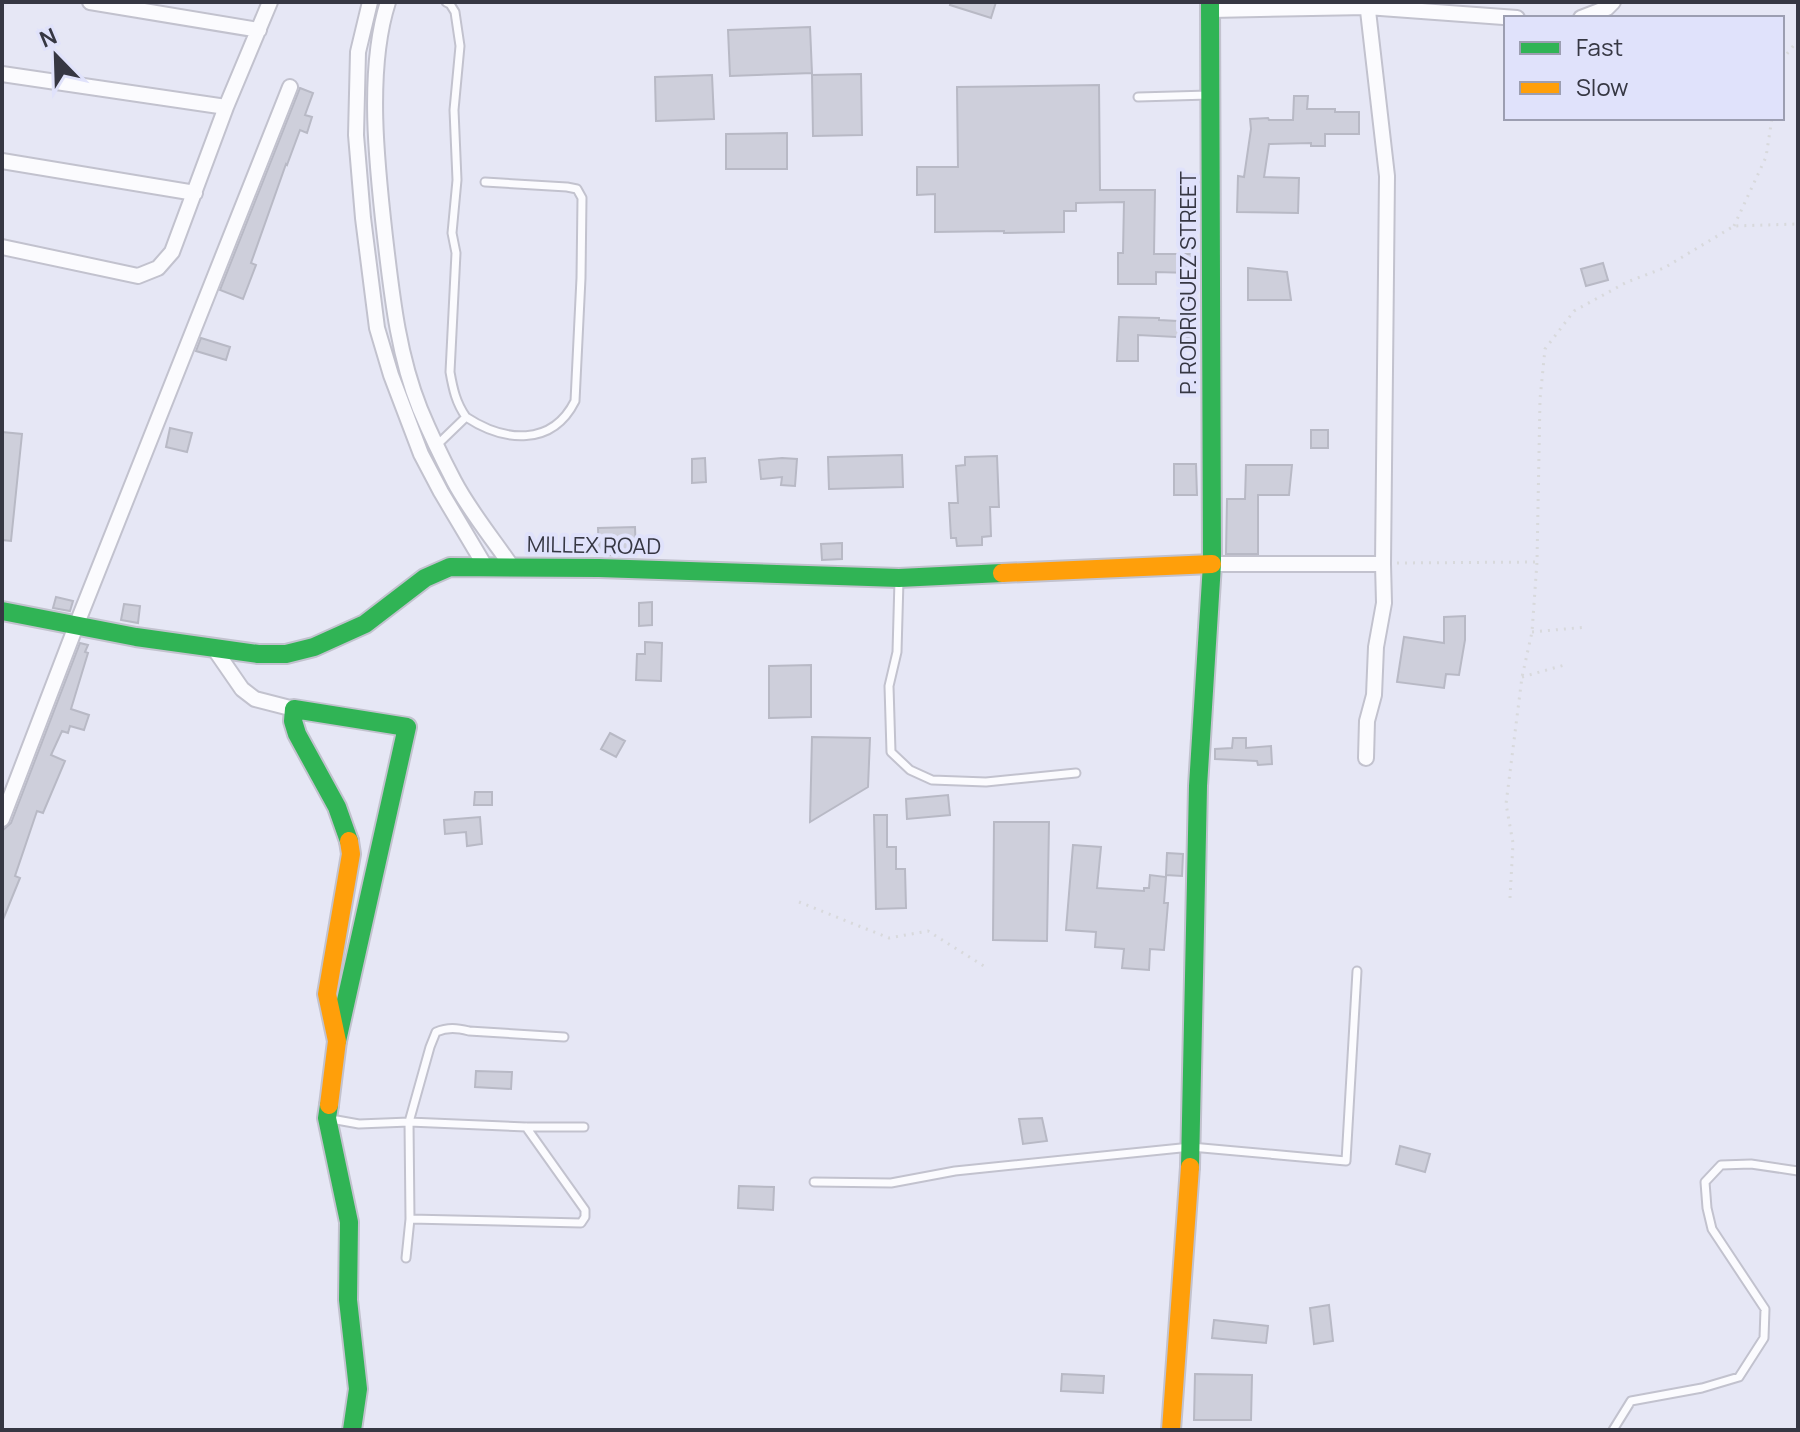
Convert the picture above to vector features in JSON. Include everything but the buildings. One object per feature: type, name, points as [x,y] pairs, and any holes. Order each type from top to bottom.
[{"type":"street","points":[[90,2],[259,30]]},
{"type":"street","points":[[2,247],[138,276],[158,268],[172,252],[226,107],[270,2]]},
{"type":"street","points":[[370,2],[358,52],[356,135],[377,328],[421,454],[485,566]]},
{"type":"street","points":[[388,2],[382,20],[377,59],[376,131],[395,325],[420,409],[455,483],[512,567]]},
{"type":"street","points":[[1586,16],[1607,8],[1613,2]]},
{"type":"street","points":[[1366,758],[1367,721],[1374,695],[1376,647],[1384,603],[1387,176],[1367,4]]},
{"type":"street","points":[[1210,6],[1367,4],[1504,17]]},
{"type":"street","name":"P. RODRIGUEZ STREET","points":[[1171,1430],[1191,1147],[1198,786],[1212,564],[1210,6]]},
{"type":"street","points":[[2,74],[226,107]]},
{"type":"street","points":[[2,819],[290,87]]},
{"type":"street","points":[[2,161],[195,193]]},
{"type":"street","points":[[1212,564],[1383,564]]},
{"type":"street","name":"MILLEX ROAD","points":[[2,611],[136,637],[258,654],[286,654],[314,647],[365,624],[425,578],[450,567],[899,578],[1212,564]]},
{"type":"street","points":[[213,647],[242,689],[255,699],[294,709],[407,727],[337,1041],[327,1118],[349,1222],[348,1300],[358,1389],[352,1430]]},
{"type":"street","points":[[294,709],[293,721],[297,734],[339,810],[349,835],[351,854],[327,994],[337,1041]]},
{"type":"lane","points":[[446,2],[455,12],[460,46],[454,110],[457,180],[452,233],[456,253],[450,372],[458,406],[466,417],[502,435],[521,436],[560,423],[575,401],[582,198],[577,189],[567,187],[485,182]]},
{"type":"lane","points":[[1138,97],[1211,95]]},
{"type":"lane","points":[[437,445],[466,417]]},
{"type":"lane","points":[[899,578],[897,652],[889,686],[891,752],[910,770],[932,780],[986,782],[1076,773]]},
{"type":"lane","points":[[814,1182],[891,1183],[955,1171],[1191,1147],[1346,1161],[1357,971]]},
{"type":"lane","points":[[406,1258],[410,1219],[409,1122],[436,1032],[457,1028],[564,1037]]},
{"type":"lane","points":[[327,1118],[359,1124],[409,1122],[584,1127]]},
{"type":"lane","points":[[410,1219],[581,1223],[585,1210],[526,1127]]},
{"type":"lane","points":[[1613,1430],[1631,1401],[1702,1388],[1739,1377],[1764,1338],[1765,1309],[1712,1229],[1705,1182],[1721,1165],[1751,1164],[1798,1171]]},
{"type":"path","points":[[1784,58],[1798,40]]},
{"type":"path","points":[[1734,226],[1766,157],[1772,120]]},
{"type":"path","points":[[1510,898],[1513,843],[1506,804],[1522,677],[1532,632],[1537,562],[1540,399],[1545,349],[1574,311],[1627,282],[1664,268],[1734,226],[1798,224]]},
{"type":"path","points":[[1383,564],[1537,562]]},
{"type":"path","points":[[1532,632],[1587,627]]},
{"type":"path","points":[[1522,677],[1568,664]]},
{"type":"path","points":[[799,902],[889,938],[928,931],[987,968]]},
{"type":"traffic: fast","points":[[1190,1167],[1198,786],[1212,564],[1210,2]]},
{"type":"traffic: fast","points":[[2,611],[136,637],[258,654],[286,654],[314,647],[365,624],[425,578],[450,567],[599,568],[899,578],[1002,573]]},
{"type":"traffic: fast","points":[[337,1041],[407,727],[294,709],[293,721],[297,734],[337,807],[349,841]]},
{"type":"traffic: fast","points":[[329,1105],[327,1118],[349,1222],[348,1300],[358,1389],[352,1430]]},
{"type":"traffic: slow","points":[[1002,573],[1212,564]]},
{"type":"traffic: slow","points":[[329,1105],[337,1041],[327,994],[351,854],[349,841]]},
{"type":"traffic: slow","points":[[1171,1430],[1190,1167]]}]
